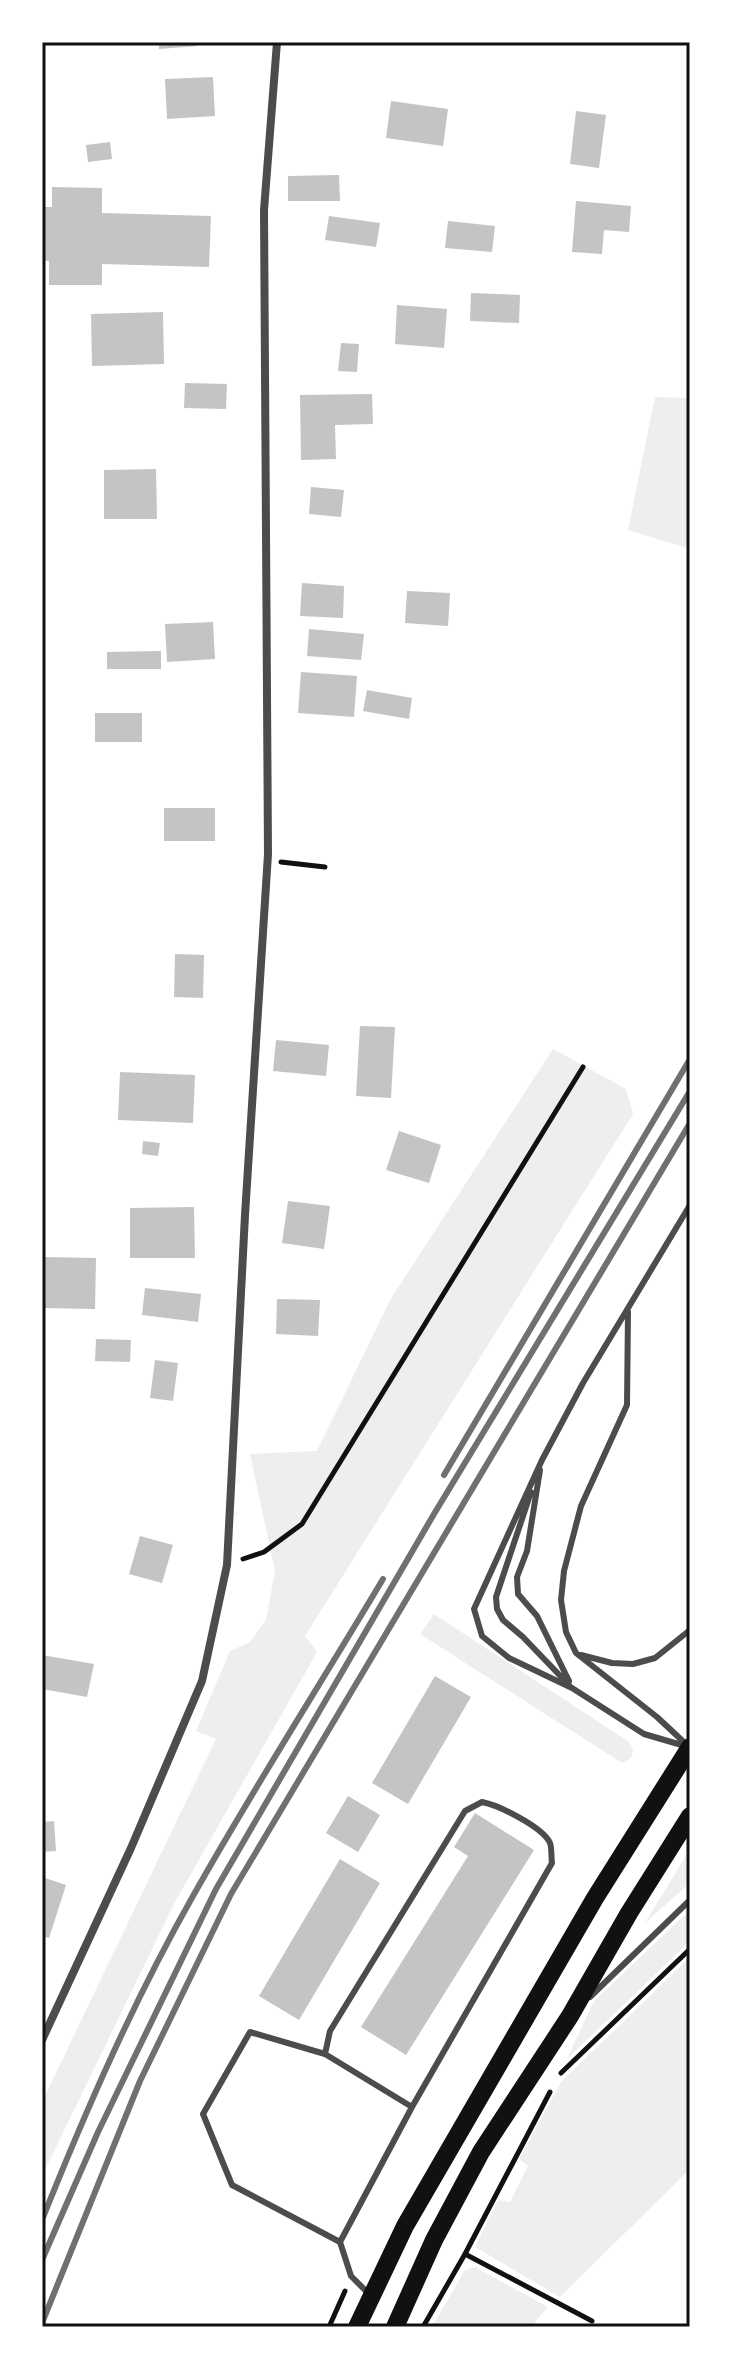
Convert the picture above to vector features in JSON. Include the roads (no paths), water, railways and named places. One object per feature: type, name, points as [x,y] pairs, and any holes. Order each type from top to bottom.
[{"type":"main road","points":[[357,2327],[405,2226],[595,1898],[690,1747]]},
{"type":"main road","points":[[395,2327],[434,2240],[481,2152],[570,2016],[629,1913],[690,1816]]},
{"type":"street","points":[[42,2040],[137,1835],[202,1681],[227,1565],[244,1231],[268,863],[264,210],[277,42]]},
{"type":"lane","points":[[690,1205],[583,1383],[542,1460],[474,1609],[482,1636],[497,1650],[572,1688],[644,1734],[690,1747]]},
{"type":"lane","points":[[628,1312],[627,1405],[581,1506],[564,1571],[561,1600],[566,1632],[576,1653],[690,1747]]},
{"type":"lane","points":[[542,1460],[527,1551],[517,1577],[518,1594],[537,1616],[572,1688]]},
{"type":"lane","points":[[542,1460],[496,1597],[497,1609],[503,1620],[572,1688]]},
{"type":"lane","points":[[576,1653],[612,1663],[633,1664],[655,1658],[690,1630]]},
{"type":"lane","points":[[325,2054],[330,2031],[465,1811],[482,1802],[497,1805],[539,1831],[550,1842],[552,1863],[412,2107],[340,2242]]},
{"type":"lane","points":[[570,2016],[690,1900]]},
{"type":"lane","points":[[371,2296],[351,2276],[340,2242],[232,2185],[203,2114],[250,2032],[325,2054],[412,2107]]},
{"type":"railway","points":[[444,1475],[690,1059]]},
{"type":"railway","points":[[42,2260],[98,2132],[216,1889],[434,1514],[690,1091]]},
{"type":"railway","points":[[42,2323],[140,2081],[231,1894],[690,1123]]},
{"type":"railway","points":[[42,2220],[112,2056],[171,1935],[239,1816],[383,1579]]}]
